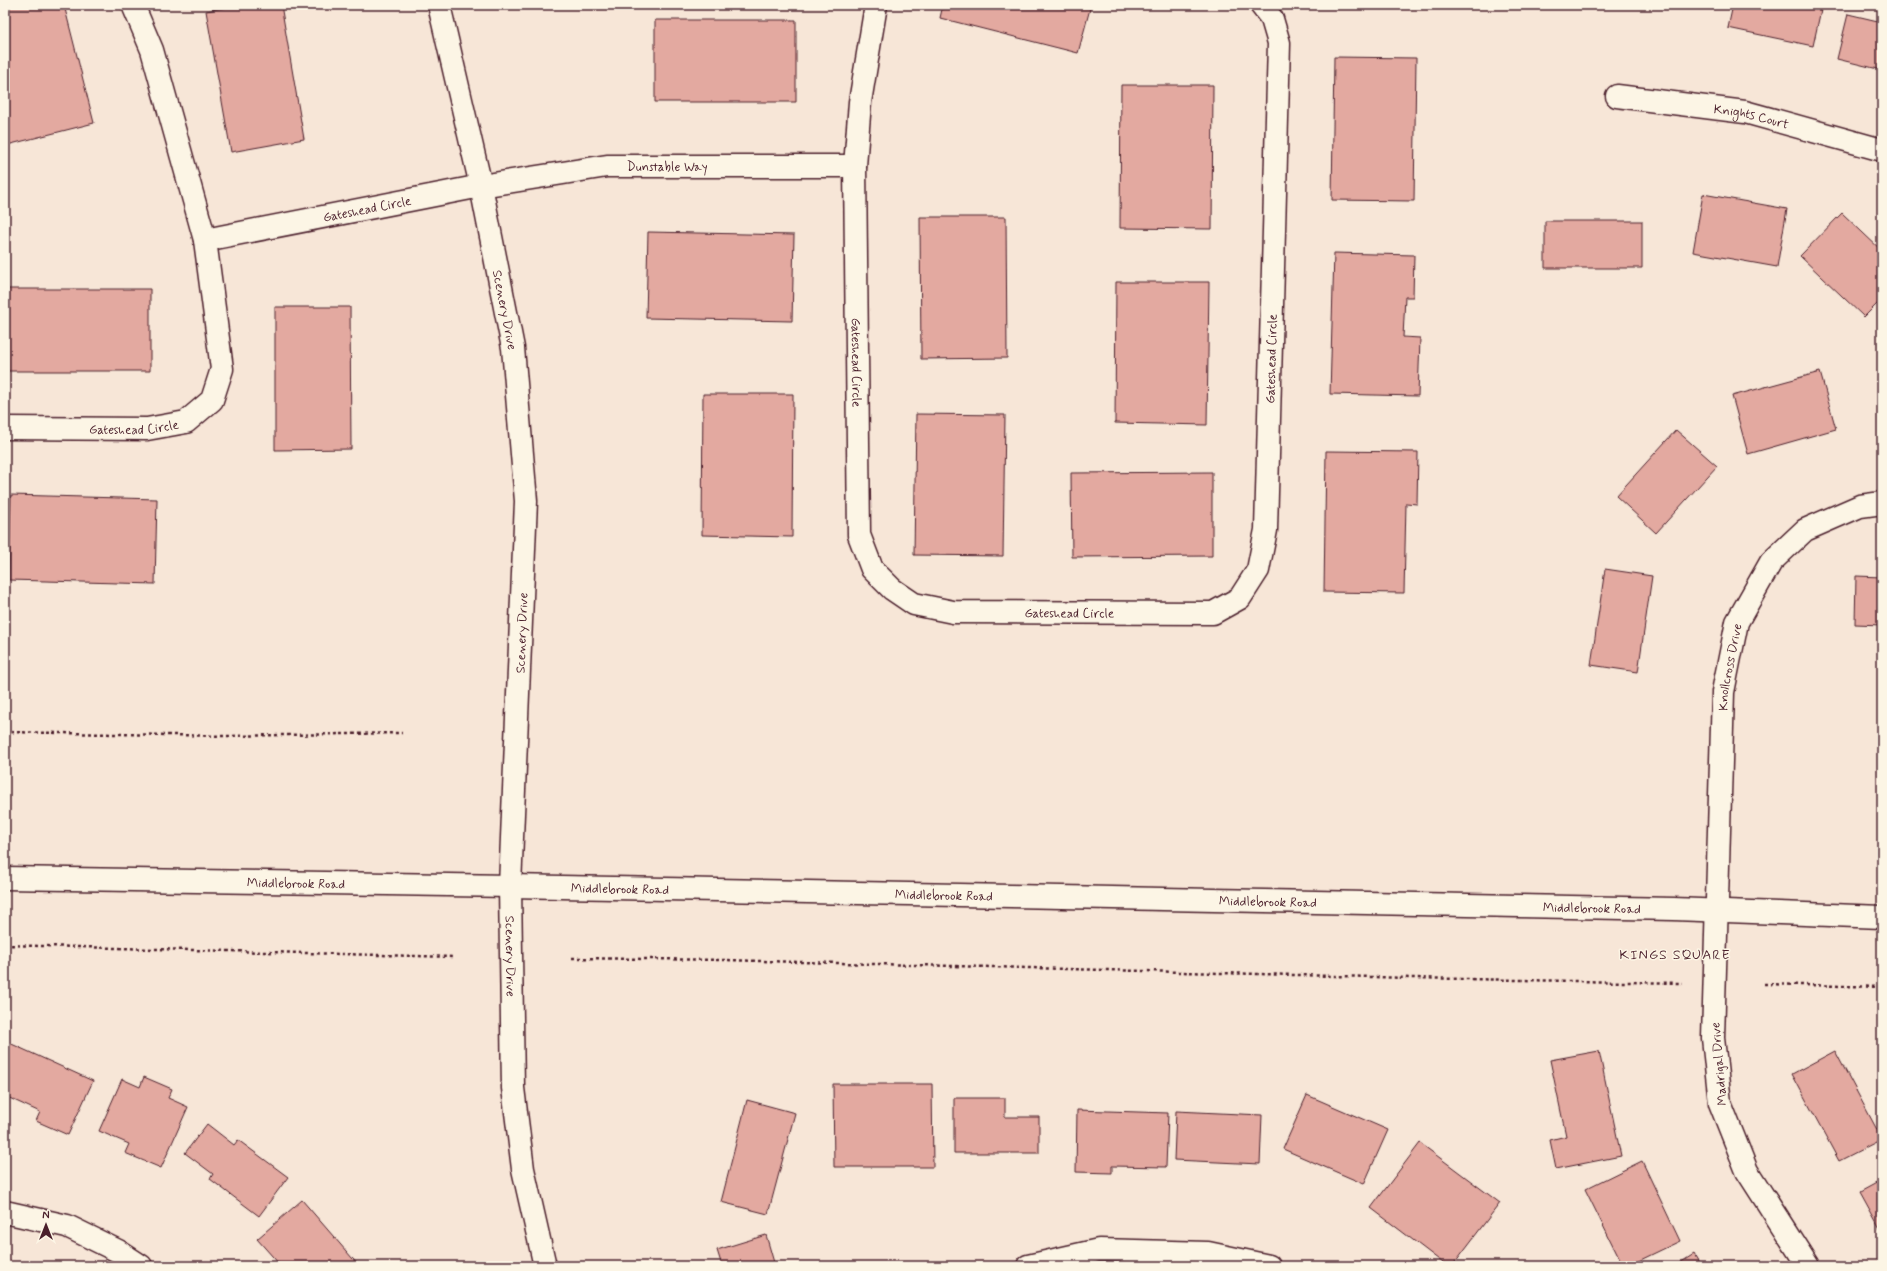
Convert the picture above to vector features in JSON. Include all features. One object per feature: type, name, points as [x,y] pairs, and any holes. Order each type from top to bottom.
[{"type":"street","name":"Gateshead Circle","points":[[5,428],[147,429],[186,422],[212,400],[222,370],[205,240],[152,50],[133,5]]},
{"type":"street","name":"Scenery Drive","points":[[439,5],[481,186],[513,348],[526,501],[510,886],[513,1088],[523,1169],[545,1266]]},
{"type":"street","name":"Gateshead Circle","points":[[876,5],[860,102],[855,166],[859,535],[872,569],[892,589],[914,604],[953,612],[1213,613],[1240,598],[1258,570],[1266,530],[1279,43],[1272,19],[1261,5]]},
{"type":"street","name":"Knights Court","points":[[1617,96],[1745,112],[1882,150]]},
{"type":"street","name":"Dunstable Way","points":[[481,186],[607,166],[855,166]]},
{"type":"street","name":"Gateshead Circle","points":[[205,240],[481,186]]},
{"type":"street","name":"Knollcross Drive","points":[[1718,910],[1723,692],[1737,622],[1771,562],[1805,530],[1860,506],[1882,503]]},
{"type":"street","name":"Middlebrook Road","points":[[5,878],[510,886],[1718,910],[1882,917]]},
{"type":"street","name":"Madrigal Drive","points":[[1718,910],[1713,1038],[1720,1103],[1747,1171],[1808,1266]]},
{"type":"street","points":[[5,1212],[67,1226],[118,1251],[141,1266]]},
{"type":"street","points":[[1028,1266],[1099,1250],[1208,1253],[1269,1266]]},
{"type":"path","points":[[5,732],[226,736],[402,733]]},
{"type":"path","points":[[5,945],[454,957]]},
{"type":"path","points":[[572,958],[724,960],[1411,978],[1682,983]]},
{"type":"path","points":[[1764,984],[1882,987]]},
{"type":"building","points":[[5,5],[64,5],[94,123],[7,145],[5,138]]},
{"type":"building","points":[[240,5],[281,5],[304,139],[231,152],[206,11]]},
{"type":"building","points":[[943,5],[1091,5],[1078,53],[940,18]]},
{"type":"building","points":[[1733,5],[1822,5],[1813,46],[1728,28]]},
{"type":"building","points":[[1848,14],[1882,22],[1882,70],[1837,59]]},
{"type":"building","points":[[655,20],[796,20],[796,102],[655,102]]},
{"type":"building","points":[[1334,57],[1416,58],[1414,201],[1332,200]]},
{"type":"building","points":[[1121,85],[1213,85],[1212,229],[1120,228]]},
{"type":"building","points":[[1703,194],[1787,209],[1777,267],[1693,252]]},
{"type":"building","points":[[1842,213],[1882,251],[1882,299],[1864,317],[1800,256]]},
{"type":"building","points":[[920,217],[1006,217],[1007,358],[921,359]]},
{"type":"building","points":[[1545,221],[1642,221],[1642,268],[1545,268]]},
{"type":"building","points":[[648,232],[794,235],[792,321],[646,318]]},
{"type":"building","points":[[1334,253],[1414,255],[1413,297],[1405,297],[1403,337],[1420,338],[1418,396],[1330,394]]},
{"type":"building","points":[[1116,282],[1209,282],[1207,425],[1115,423]]},
{"type":"building","points":[[5,289],[150,289],[150,371],[5,371]]},
{"type":"building","points":[[275,307],[350,307],[351,449],[275,450]]},
{"type":"building","points":[[1820,372],[1836,429],[1748,454],[1732,396]]},
{"type":"building","points":[[703,394],[793,394],[792,537],[702,535]]},
{"type":"building","points":[[916,414],[1005,415],[1003,556],[914,555]]},
{"type":"building","points":[[1676,430],[1717,466],[1656,533],[1616,496]]},
{"type":"building","points":[[1326,451],[1418,452],[1417,504],[1406,503],[1404,593],[1324,592]]},
{"type":"building","points":[[1212,472],[1212,556],[1072,557],[1071,473]]},
{"type":"building","points":[[11,495],[157,499],[155,584],[9,580]]},
{"type":"building","points":[[1605,569],[1652,576],[1638,672],[1591,665]]},
{"type":"building","points":[[1856,576],[1882,577],[1882,625],[1855,624]]},
{"type":"building","points":[[5,1041],[93,1081],[68,1135],[36,1121],[40,1112],[5,1096]]},
{"type":"building","points":[[1599,1051],[1621,1156],[1556,1169],[1550,1140],[1566,1136],[1550,1060]]},
{"type":"building","points":[[1835,1051],[1882,1139],[1839,1161],[1792,1074]]},
{"type":"building","points":[[144,1077],[172,1089],[168,1098],[188,1107],[161,1168],[125,1153],[129,1144],[99,1131],[122,1079],[140,1087]]},
{"type":"building","points":[[833,1084],[932,1084],[933,1167],[834,1167]]},
{"type":"building","points":[[1307,1095],[1388,1130],[1364,1184],[1283,1149]]},
{"type":"building","points":[[954,1098],[1005,1098],[1005,1117],[1039,1117],[1039,1153],[954,1153]]},
{"type":"building","points":[[747,1100],[795,1113],[768,1214],[721,1202]]},
{"type":"building","points":[[1077,1110],[1168,1113],[1166,1167],[1112,1166],[1112,1173],[1076,1172]]},
{"type":"building","points":[[1176,1111],[1262,1115],[1260,1164],[1174,1160]]},
{"type":"building","points":[[207,1124],[234,1145],[238,1140],[288,1177],[259,1216],[210,1179],[213,1174],[185,1153]]},
{"type":"building","points":[[1420,1143],[1500,1203],[1452,1266],[1447,1266],[1371,1208]]},
{"type":"building","points":[[1642,1161],[1680,1241],[1628,1266],[1623,1266],[1585,1189]]},
{"type":"building","points":[[1882,1180],[1882,1232],[1860,1192]]},
{"type":"building","points":[[302,1200],[359,1266],[292,1266],[290,1264],[288,1266],[281,1266],[257,1239]]},
{"type":"building","points":[[766,1235],[775,1266],[722,1266],[717,1250]]},
{"type":"building","points":[[1694,1254],[1701,1266],[1675,1266]]},
{"type":"district","name":"KINGS SQUARE","points":[[1675,954]]}]
